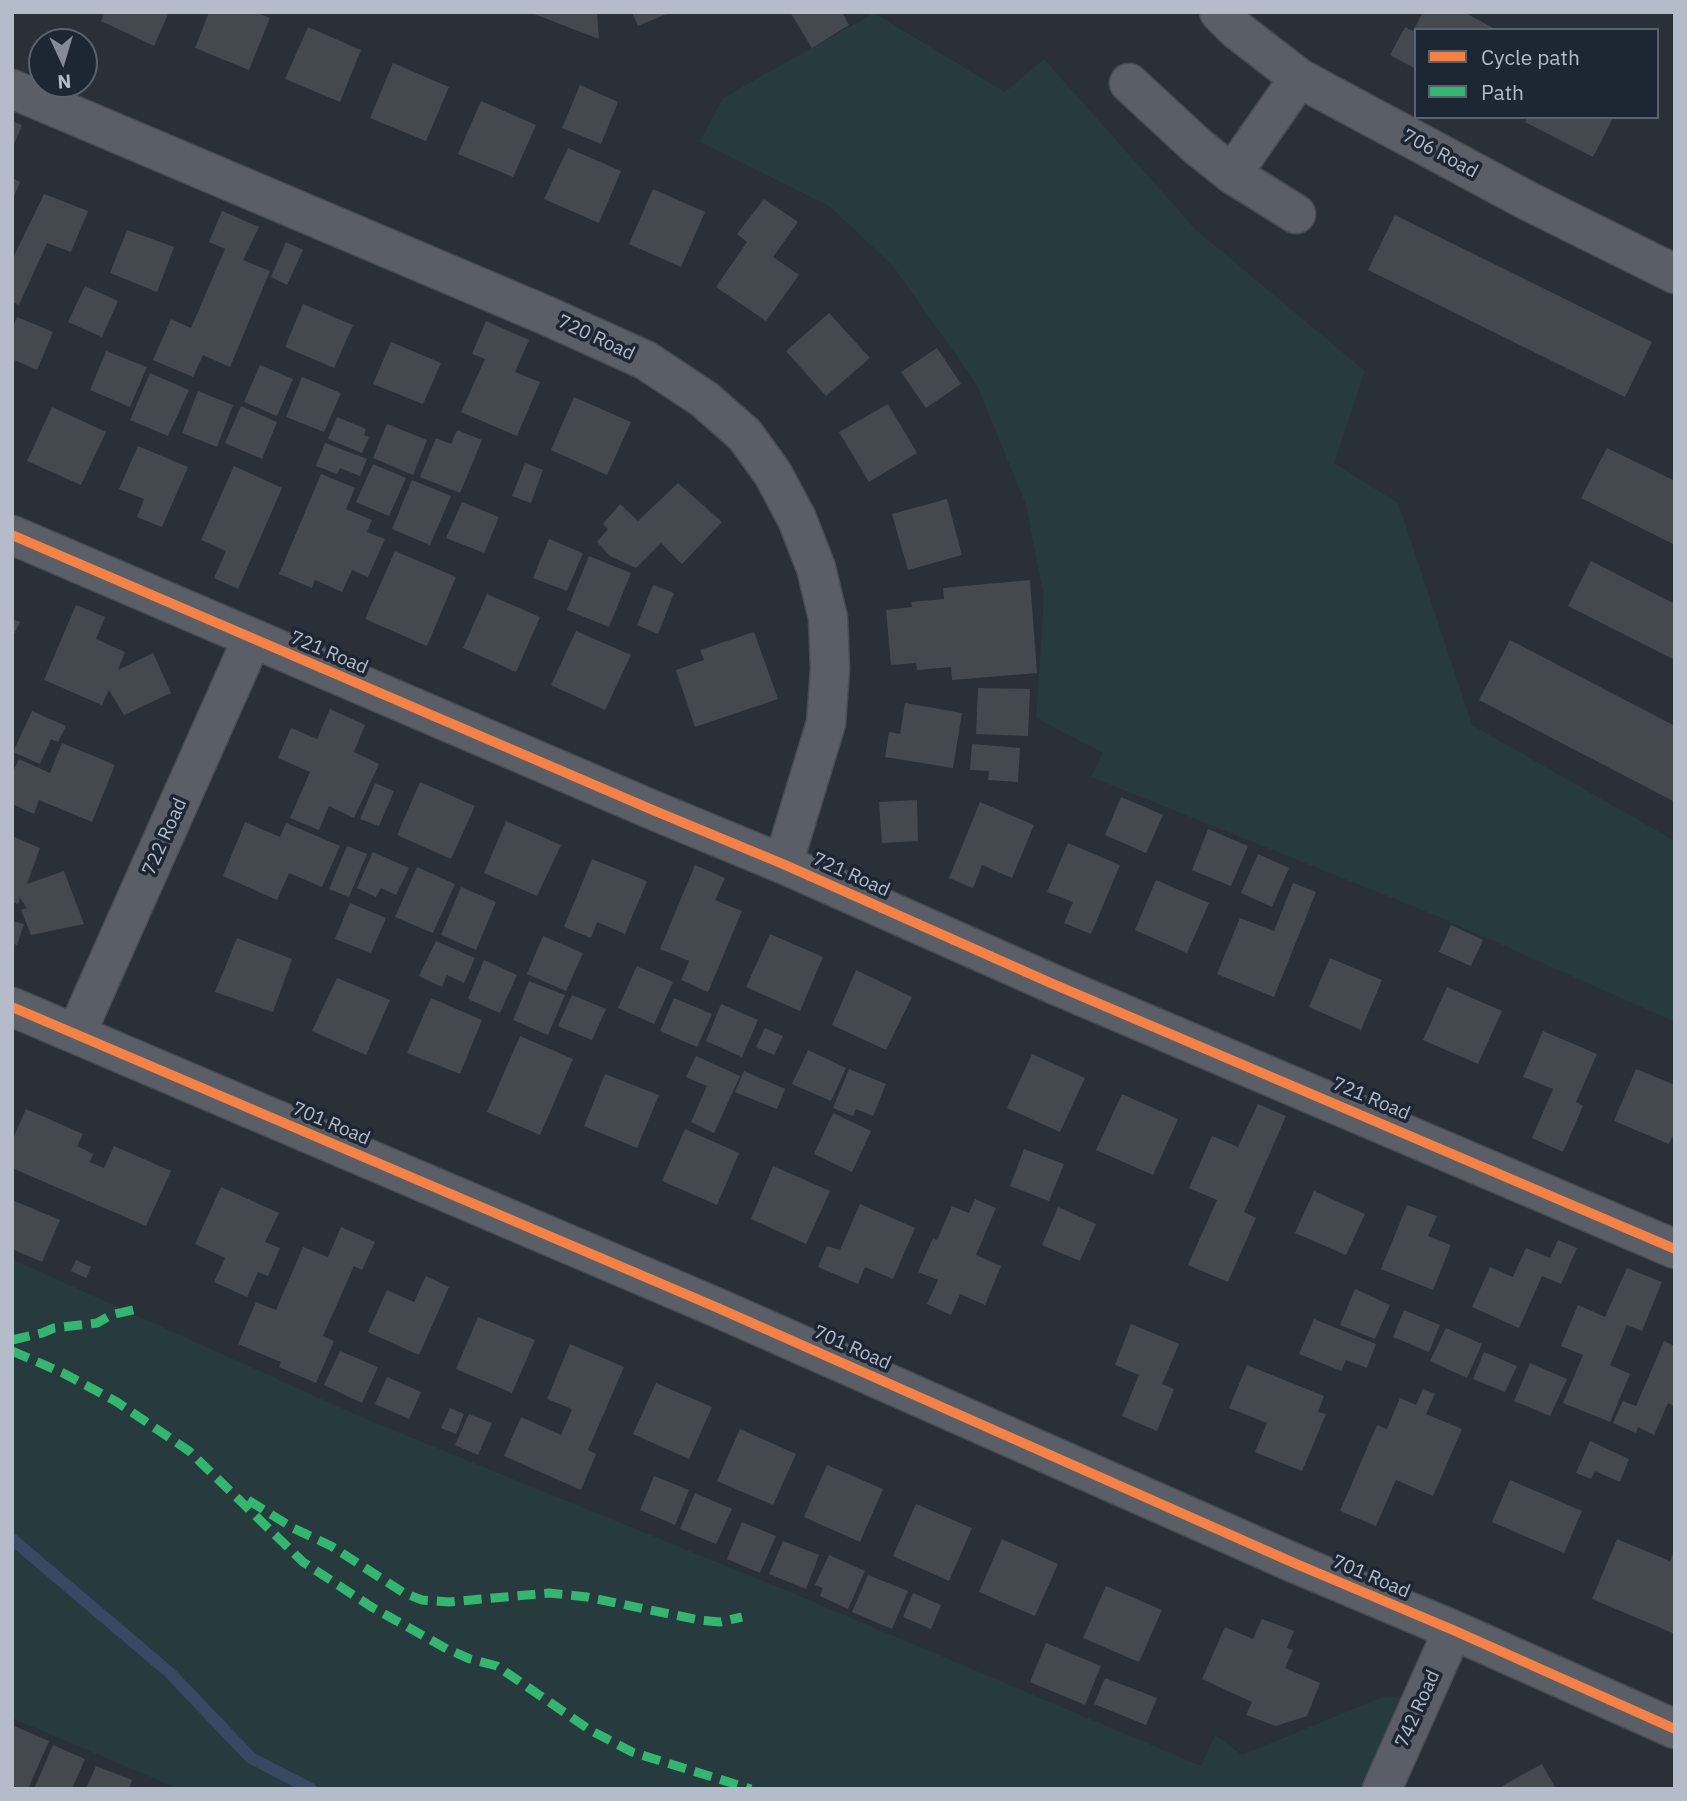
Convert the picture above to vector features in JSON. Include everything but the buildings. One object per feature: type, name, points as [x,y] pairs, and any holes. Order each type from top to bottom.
[{"type":"street","name":"706 Road","points":[[1219,12],[1237,30],[1299,78],[1528,201],[1675,274]]},
{"type":"street","points":[[1231,174],[1299,78]]},
{"type":"street","points":[[1129,83],[1231,174],[1296,214]]},
{"type":"street","name":"720 Road","points":[[12,89],[532,309],[645,360],[704,400],[744,435],[773,474],[797,519],[816,568],[828,618],[830,669],[826,723],[783,864]]},
{"type":"street","name":"721 Road","points":[[12,535],[1675,1249]]},
{"type":"street","name":"722 Road","points":[[76,1034],[252,639]]},
{"type":"street","name":"701 Road","points":[[12,1007],[718,1308],[1675,1729]]},
{"type":"street","name":"742 Road","points":[[1382,1789],[1453,1630]]},
{"type":"green space","points":[[874,13],[1005,92],[1044,59],[1195,229],[1365,371],[1334,463],[1398,503],[1472,725],[1675,841],[1675,1022],[1437,916],[1091,777],[1103,753],[1036,718],[1044,597],[1026,505],[977,385],[893,266],[829,206],[700,142],[723,98]]},
{"type":"green space","points":[[12,1259],[361,1417],[790,1592],[1201,1766],[1215,1735],[1242,1755],[1385,1696],[1422,1700],[1384,1789],[179,1789],[12,1718]]},
{"type":"waterway","points":[[12,1539],[170,1673],[251,1758],[311,1789]]},
{"type":"marked path","points":[[12,1340],[54,1328],[97,1323],[111,1315],[141,1308]]},
{"type":"marked path","points":[[12,1351],[63,1373],[117,1402],[189,1451],[303,1562],[370,1606],[447,1649],[497,1666],[590,1730],[632,1752],[751,1789]]},
{"type":"marked path","points":[[248,1500],[293,1528],[331,1546],[404,1593],[422,1600],[449,1602],[549,1593],[587,1597],[699,1620],[720,1622],[742,1617]]},
{"type":"cycle path","points":[[12,535],[1675,1249]]},
{"type":"cycle path","points":[[12,1007],[718,1308],[1675,1729]]}]
